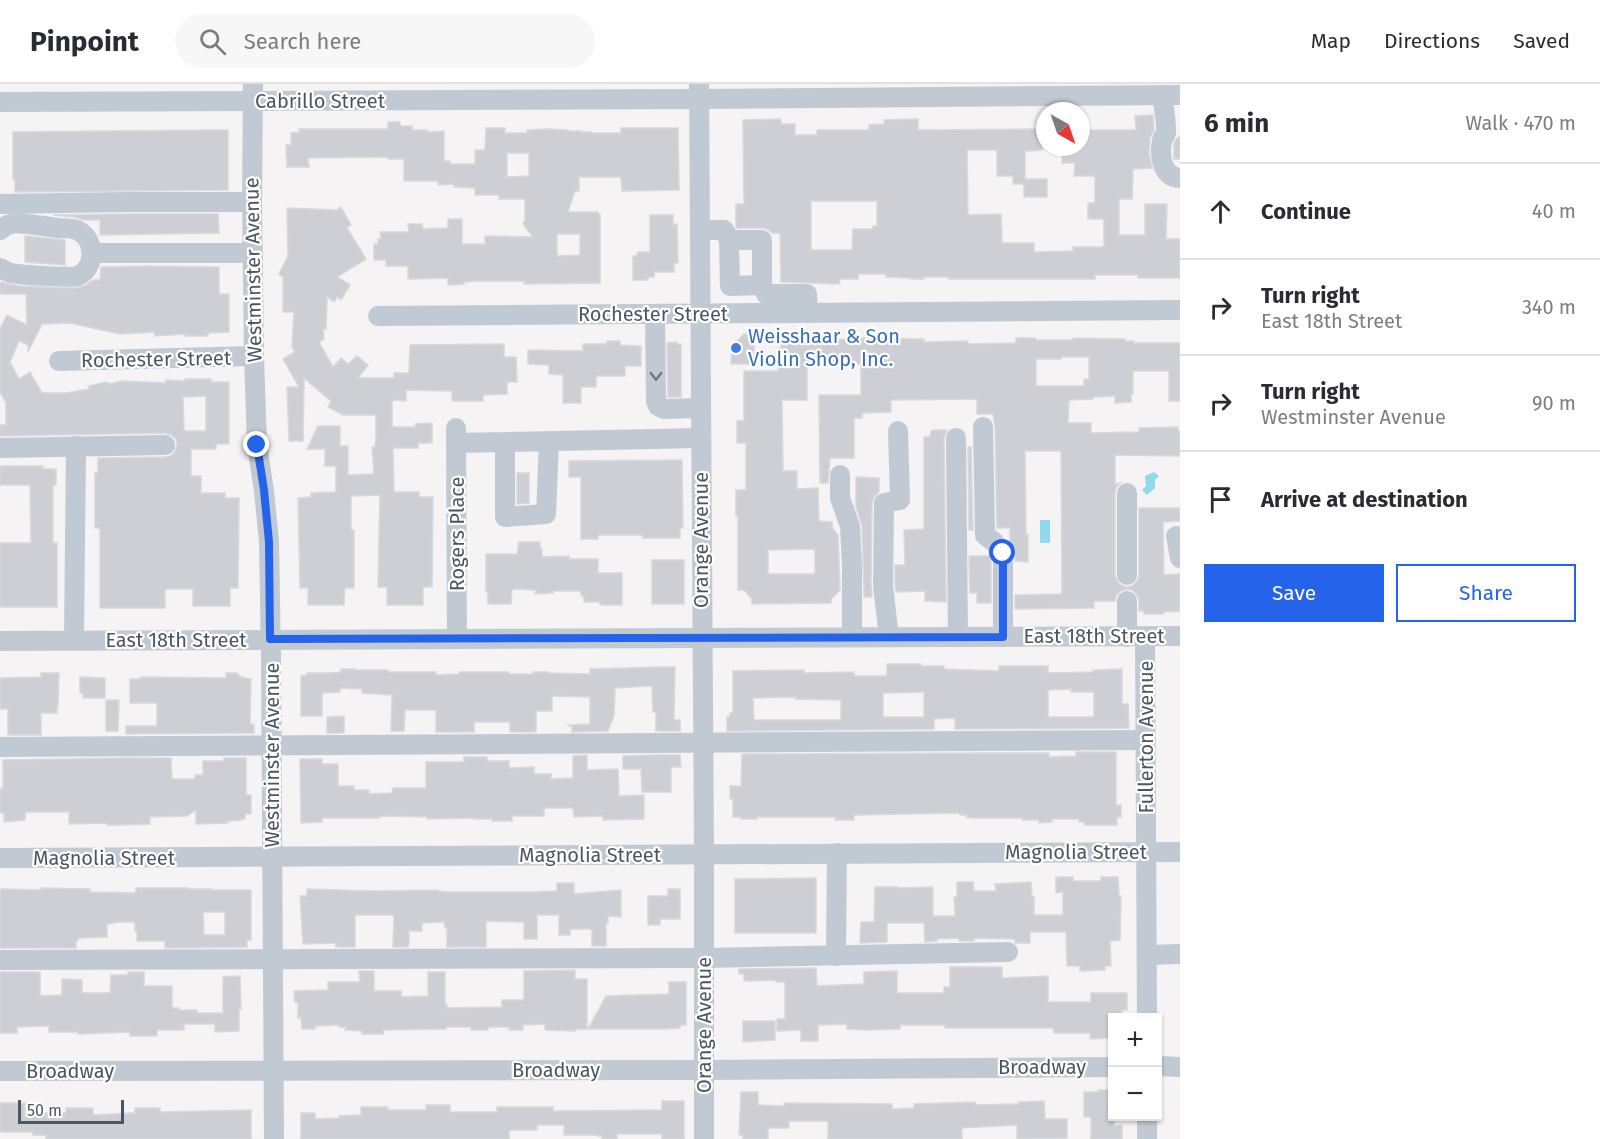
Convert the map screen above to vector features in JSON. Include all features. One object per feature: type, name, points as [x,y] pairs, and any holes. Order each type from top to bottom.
[{"type":"street","name":"Cabrillo Street","points":[[0,102],[253,93],[891,90],[1163,92]]},
{"type":"street","name":"Orange Avenue","points":[[699,92],[704,1139]]},
{"type":"street","points":[[1163,92],[1173,133],[1162,141],[1161,157],[1163,167],[1168,174],[1180,178]]},
{"type":"street","name":"Westminster Avenue","points":[[253,93],[252,202],[257,445],[269,542],[274,1139]]},
{"type":"street","points":[[0,204],[252,202]]},
{"type":"street","points":[[0,230],[16,223],[75,230],[84,235],[90,243],[92,253],[85,271],[76,277],[17,274],[0,268]]},
{"type":"street","points":[[700,230],[724,230],[729,240],[730,285],[756,285],[766,294],[807,294],[808,313]]},
{"type":"street","points":[[729,240],[762,240],[750,313]]},
{"type":"street","points":[[92,253],[253,253]]},
{"type":"street","points":[[701,274],[730,272]]},
{"type":"street","name":"Rochester Street","points":[[378,316],[1180,310]]},
{"type":"street","points":[[655,314],[656,400],[658,406],[663,409],[701,408]]},
{"type":"street","name":"Rochester Street","points":[[59,361],[254,356]]},
{"type":"street","points":[[983,427],[985,535],[1003,553],[1003,637]]},
{"type":"street","points":[[889,637],[883,586],[884,503],[900,500],[898,431]]},
{"type":"street","name":"Rogers Place","points":[[457,639],[456,436],[505,442]]},
{"type":"street","points":[[549,442],[546,514],[506,517],[505,442],[701,438]]},
{"type":"street","points":[[956,438],[958,637]]},
{"type":"street","points":[[0,448],[165,445]]},
{"type":"street","points":[[74,640],[76,446]]},
{"type":"street","points":[[840,475],[840,498],[850,526],[852,637]]},
{"type":"street","points":[[1127,494],[1127,575]]},
{"type":"street","points":[[1176,536],[1180,558]]},
{"type":"street","name":"Fullerton Avenue","points":[[1127,601],[1136,636],[1146,741],[1147,1013]]},
{"type":"street","name":"East 18th Street","points":[[0,641],[1180,636]]},
{"type":"street","points":[[0,747],[1146,741]]},
{"type":"street","name":"Magnolia Street","points":[[0,858],[1180,852]]},
{"type":"street","points":[[837,853],[837,956]]},
{"type":"street","points":[[0,960],[704,958],[1008,952]]},
{"type":"street","points":[[1147,955],[1180,954]]},
{"type":"street","points":[[1162,1066],[1180,1066]]},
{"type":"street","name":"Broadway","points":[[0,1071],[1108,1067]]},
{"type":"street","points":[[1147,1121],[1147,1139]]},
{"type":"water","points":[[1154,472],[1159,476],[1155,480],[1155,488],[1147,495],[1142,490],[1146,486],[1145,476]]},
{"type":"water","points":[[1040,520],[1050,520],[1050,543],[1040,543]]},
{"type":"building","points":[[1153,115],[1154,130],[1150,138],[1149,153],[1152,168],[1133,169],[1132,199],[1119,199],[1119,235],[1145,235],[1145,204],[1167,204],[1166,239],[1180,239],[1180,278],[1095,275],[1095,279],[924,277],[924,279],[911,279],[886,277],[886,274],[858,274],[858,279],[840,279],[839,284],[781,282],[780,233],[772,233],[763,228],[736,228],[736,204],[744,204],[743,120],[781,119],[781,124],[795,124],[795,135],[817,135],[817,130],[869,130],[869,125],[884,124],[884,120],[918,119],[918,130],[1036,129],[1036,150],[1025,151],[1025,179],[1047,179],[1047,197],[1024,197],[1024,184],[1013,184],[1013,176],[997,176],[997,150],[967,150],[968,215],[1001,214],[1002,243],[1034,243],[1034,252],[1073,251],[1073,247],[1104,247],[1104,219],[1088,219],[1088,203],[1095,203],[1095,176],[1074,176],[1075,163],[1062,163],[1062,156],[1090,156],[1090,130],[1136,130],[1135,116]],"holes":[[[811,201],[877,201],[877,226],[873,226],[873,229],[853,229],[852,250],[811,250]]]},
{"type":"building","points":[[388,122],[400,122],[400,126],[412,126],[413,130],[444,131],[444,161],[450,161],[450,164],[475,164],[475,150],[485,150],[486,128],[505,128],[505,133],[527,133],[527,130],[547,129],[621,133],[621,128],[678,128],[679,190],[622,191],[621,177],[579,177],[579,191],[575,191],[568,212],[598,212],[600,214],[600,283],[524,284],[524,281],[477,281],[448,285],[448,278],[408,279],[408,266],[386,266],[386,260],[374,260],[374,244],[378,244],[378,239],[381,239],[380,232],[409,232],[408,224],[422,224],[423,229],[448,228],[448,219],[462,219],[462,244],[485,244],[485,236],[533,237],[523,224],[525,199],[499,199],[499,195],[475,195],[475,188],[454,187],[454,184],[438,185],[438,181],[404,181],[404,159],[388,159],[388,157],[308,158],[309,167],[287,167],[286,145],[291,145],[291,133],[300,132],[299,129],[388,129]],"holes":[[[507,153],[529,153],[529,176],[507,177]],[[557,234],[580,234],[580,255],[557,256]]]},
{"type":"building","points":[[228,130],[228,190],[15,192],[13,132]]},
{"type":"building","points":[[1180,137],[1180,159],[1174,159],[1174,143]]},
{"type":"building","points":[[341,207],[351,225],[347,228],[366,259],[337,277],[350,285],[341,300],[337,297],[334,302],[327,297],[326,329],[323,329],[324,339],[319,342],[333,367],[341,358],[348,364],[357,356],[368,365],[358,378],[394,378],[394,373],[409,373],[410,345],[504,344],[504,357],[516,357],[517,382],[507,382],[507,394],[483,395],[483,401],[452,401],[452,391],[406,390],[406,401],[392,400],[392,427],[416,427],[415,424],[432,423],[432,443],[418,443],[418,448],[393,448],[394,492],[419,492],[419,497],[433,497],[432,587],[423,587],[423,605],[387,605],[387,587],[378,587],[380,495],[351,496],[351,530],[354,530],[354,588],[345,588],[344,605],[308,605],[308,588],[300,588],[298,498],[311,497],[311,493],[336,492],[336,466],[325,466],[325,449],[307,449],[318,426],[340,426],[340,446],[348,446],[348,475],[374,474],[372,447],[375,447],[376,415],[343,415],[328,407],[331,401],[304,378],[303,441],[289,441],[287,387],[299,387],[283,359],[295,352],[292,347],[294,312],[283,312],[283,277],[279,274],[288,256],[287,208],[337,210]]},
{"type":"building","points":[[218,214],[219,233],[100,235],[100,220],[53,215]]},
{"type":"building","points":[[650,215],[673,215],[673,225],[677,224],[678,263],[674,263],[674,272],[654,272],[654,277],[648,277],[648,280],[633,280],[633,256],[637,256],[639,252],[650,252]]},
{"type":"building","points":[[25,236],[65,240],[65,265],[25,262]]},
{"type":"building","points":[[101,267],[219,267],[219,294],[229,294],[229,332],[208,333],[208,336],[185,336],[185,334],[155,336],[154,332],[120,334],[70,323],[42,324],[28,352],[28,345],[19,341],[10,362],[19,379],[30,372],[42,393],[66,393],[89,389],[88,386],[107,382],[108,384],[123,381],[166,383],[166,380],[211,379],[211,382],[229,382],[229,444],[216,444],[216,449],[191,449],[191,476],[201,476],[201,493],[225,493],[225,498],[239,498],[238,588],[230,588],[230,606],[193,606],[193,589],[165,589],[165,608],[101,608],[100,606],[100,528],[95,528],[95,473],[98,473],[98,458],[171,456],[177,445],[176,439],[171,435],[165,433],[0,436],[0,425],[6,425],[6,403],[0,392],[0,329],[7,315],[27,325],[26,294],[0,294],[0,282],[20,286],[75,288],[84,286],[93,280],[100,280]],"holes":[[[206,396],[206,431],[184,431],[183,397]]]},
{"type":"building","points":[[804,332],[804,343],[833,342],[833,339],[857,340],[857,338],[924,339],[924,342],[968,341],[968,344],[1016,343],[1016,338],[1073,340],[1073,338],[1125,339],[1125,341],[1134,341],[1134,343],[1180,343],[1180,401],[1169,401],[1169,371],[1133,371],[1131,402],[1115,403],[1115,396],[1069,400],[1068,423],[1091,423],[1091,433],[1139,432],[1139,428],[1178,427],[1180,456],[1115,455],[1115,484],[1120,483],[1115,493],[1115,575],[1117,581],[1126,587],[1132,586],[1138,580],[1139,508],[1180,508],[1180,521],[1163,522],[1164,575],[1180,574],[1180,611],[1144,614],[1144,611],[1139,611],[1137,595],[1128,589],[1121,591],[1115,601],[1094,601],[1094,608],[1015,609],[1015,595],[1062,594],[1061,451],[1025,451],[1028,562],[1015,561],[1015,552],[1010,542],[1010,528],[997,528],[993,414],[977,414],[977,399],[891,400],[891,412],[862,413],[862,418],[854,418],[854,458],[830,458],[828,483],[820,483],[819,395],[861,395],[861,364],[807,363],[807,400],[782,400],[783,471],[797,471],[797,489],[818,488],[819,521],[832,522],[832,527],[838,535],[840,590],[831,599],[831,603],[752,604],[752,599],[744,590],[738,590],[736,490],[746,490],[746,443],[737,443],[737,421],[744,421],[744,371],[778,371],[778,348],[781,348],[781,333]],"holes":[[[1061,357],[1089,357],[1089,379],[1084,379],[1084,386],[1036,386],[1036,359],[1061,359]],[[815,549],[815,574],[768,574],[768,550]]]},
{"type":"building","points":[[744,334],[754,334],[754,364],[731,364],[732,346]]},
{"type":"building","points":[[607,341],[620,341],[620,345],[641,346],[641,366],[625,366],[625,376],[596,376],[596,387],[581,387],[581,403],[563,403],[563,375],[549,374],[549,365],[528,364],[528,350],[583,351],[583,344],[607,344]]},
{"type":"building","points":[[667,343],[681,344],[681,397],[668,397]]},
{"type":"building","points":[[947,430],[944,438],[946,602],[925,601],[925,591],[896,592],[895,585],[895,565],[905,565],[904,530],[924,529],[924,437],[930,437],[931,431]]},
{"type":"building","points":[[968,447],[971,447],[973,530],[969,530]]},
{"type":"building","points":[[682,460],[683,528],[680,528],[680,538],[598,535],[598,539],[581,539],[581,477],[569,477],[569,461]]},
{"type":"building","points":[[0,466],[43,466],[43,469],[56,469],[56,485],[53,485],[53,543],[57,543],[57,607],[0,607],[0,543],[31,543],[30,485],[0,485]]},
{"type":"building","points":[[517,473],[529,473],[529,503],[517,504]]},
{"type":"building","points":[[856,477],[879,478],[879,492],[872,503],[872,597],[864,597],[862,525],[856,507]]},
{"type":"building","points":[[519,542],[540,542],[542,557],[569,556],[569,559],[598,559],[598,573],[622,573],[622,605],[584,602],[581,591],[553,591],[553,593],[535,594],[536,590],[512,589],[511,604],[488,604],[486,554],[517,554]]},
{"type":"building","points":[[969,556],[991,557],[991,603],[977,603],[977,593],[970,593]]},
{"type":"building","points":[[652,560],[684,560],[684,604],[652,604]]},
{"type":"building","points":[[887,664],[921,664],[921,666],[944,666],[944,669],[999,671],[999,666],[1048,666],[1048,673],[1122,669],[1122,704],[1128,704],[1129,728],[955,729],[955,718],[934,719],[934,729],[727,731],[727,717],[733,713],[733,671],[804,670],[804,673],[854,672],[854,676],[887,676]],"holes":[[[1071,689],[1071,692],[1094,692],[1094,717],[1048,717],[1048,690]],[[924,692],[924,717],[883,717],[883,693]],[[796,697],[795,699],[841,700],[841,720],[754,720],[753,698]]]},
{"type":"building","points":[[675,667],[674,720],[680,720],[680,731],[656,731],[656,712],[653,712],[652,687],[650,686],[615,688],[614,716],[608,731],[572,732],[572,727],[568,725],[590,724],[590,697],[552,696],[552,711],[536,711],[536,732],[510,732],[510,722],[474,722],[474,732],[436,732],[436,710],[405,710],[404,731],[391,731],[392,695],[362,693],[362,689],[340,688],[340,692],[322,693],[322,716],[301,716],[301,676],[307,673],[331,673],[341,672],[341,669],[355,669],[436,672],[436,675],[459,674],[459,672],[590,674],[590,669]]},
{"type":"building","points":[[41,673],[59,673],[57,713],[41,713],[41,735],[8,735],[8,709],[0,709],[0,678],[41,677]]},
{"type":"building","points":[[226,673],[237,673],[241,677],[251,679],[250,724],[254,724],[254,733],[126,734],[126,726],[157,726],[157,703],[130,703],[130,679],[141,679],[141,677],[226,678]]},
{"type":"building","points":[[80,677],[105,678],[105,698],[83,698],[83,693],[80,693]]},
{"type":"building","points":[[106,700],[119,700],[118,731],[106,731]]},
{"type":"building","points":[[344,716],[344,733],[327,733],[327,717]]},
{"type":"building","points":[[1076,752],[1116,752],[1116,805],[1121,805],[1121,817],[1117,817],[1117,825],[1084,825],[1085,822],[1079,822],[1079,819],[1052,819],[1052,822],[1039,823],[1039,820],[1022,820],[1022,818],[971,818],[966,817],[967,815],[960,815],[960,813],[854,815],[854,820],[835,820],[835,817],[741,819],[741,817],[733,817],[733,799],[730,799],[730,786],[741,786],[742,754],[1049,753],[1049,757],[1076,756]]},
{"type":"building","points":[[587,755],[587,770],[618,769],[619,796],[644,795],[644,819],[603,820],[603,816],[574,817],[573,808],[544,808],[544,816],[512,816],[512,821],[386,816],[322,818],[322,822],[301,823],[300,759],[322,759],[322,764],[338,764],[338,786],[354,786],[354,790],[369,790],[369,794],[392,793],[393,788],[426,788],[426,762],[464,762],[464,757],[487,757],[487,761],[509,761],[509,768],[534,767],[534,774],[551,774],[551,779],[573,778],[573,756]]},
{"type":"building","points":[[680,755],[681,767],[671,767],[671,792],[642,792],[641,769],[623,769],[623,756]]},
{"type":"building","points":[[171,758],[172,779],[195,779],[195,775],[203,775],[203,761],[246,758],[246,795],[251,795],[251,814],[245,814],[245,819],[228,821],[228,823],[196,824],[196,810],[187,816],[150,817],[150,824],[107,825],[107,823],[69,824],[69,812],[25,812],[25,820],[4,822],[4,813],[0,813],[3,760]]},
{"type":"building","points":[[1056,877],[1073,877],[1073,881],[1101,881],[1101,877],[1118,877],[1119,896],[1121,896],[1120,940],[1110,941],[1111,966],[1105,966],[1105,970],[1080,971],[1080,966],[1067,966],[1066,932],[1030,932],[1030,943],[1015,943],[1015,939],[974,938],[974,941],[959,941],[959,938],[925,942],[924,923],[887,923],[887,942],[860,943],[861,922],[874,922],[875,887],[933,887],[933,916],[955,916],[954,897],[957,897],[957,882],[973,882],[974,891],[996,891],[995,884],[1031,882],[1034,915],[1063,915],[1063,892],[1056,893]]},
{"type":"building","points":[[816,878],[816,933],[735,933],[735,879]]},
{"type":"building","points":[[557,883],[574,883],[574,894],[621,890],[621,917],[608,916],[606,946],[592,946],[592,929],[570,929],[570,935],[559,935],[559,915],[537,915],[537,939],[524,939],[524,922],[486,921],[486,947],[447,947],[447,928],[444,922],[422,923],[422,931],[409,931],[408,947],[393,947],[394,915],[355,915],[355,947],[336,947],[336,943],[303,944],[300,896],[307,896],[307,889],[534,892],[557,891]]},
{"type":"building","points":[[41,888],[90,889],[90,892],[136,893],[136,888],[251,890],[251,940],[247,940],[247,947],[165,948],[165,941],[137,941],[135,922],[120,922],[107,924],[107,937],[78,938],[76,948],[0,948],[0,889],[41,890]],"holes":[[[203,912],[225,912],[225,935],[204,935]]]},
{"type":"building","points":[[668,889],[680,889],[680,919],[660,919],[660,925],[648,925],[648,896],[668,896]]},
{"type":"building","points":[[950,967],[1002,967],[1002,978],[1048,976],[1048,1002],[1091,1002],[1091,993],[1127,993],[1127,1010],[1122,1010],[1122,1013],[1108,1013],[1108,1038],[1090,1039],[1090,1033],[1054,1033],[1053,1028],[945,1028],[945,1025],[900,1025],[900,1029],[869,1030],[847,1029],[847,1024],[818,1025],[818,1041],[801,1041],[801,1030],[777,1031],[777,1019],[785,1019],[785,982],[744,981],[744,974],[739,974],[739,969],[816,968],[817,986],[864,984],[864,972],[897,971],[897,993],[944,993],[944,987],[950,987]]},
{"type":"building","points":[[575,970],[575,979],[587,979],[587,1029],[576,1029],[576,1031],[545,1030],[545,1024],[523,1025],[523,1030],[509,1030],[509,1027],[471,1030],[471,1027],[447,1027],[446,1029],[383,1030],[383,1034],[362,1034],[362,1031],[345,1030],[346,1027],[339,1027],[339,1025],[302,1029],[301,1017],[298,1018],[298,1003],[295,1002],[294,991],[328,990],[328,982],[360,982],[359,971],[374,971],[374,991],[401,991],[401,997],[428,996],[428,972],[445,972],[447,1008],[502,1007],[502,1000],[524,1000],[524,971]]},
{"type":"building","points":[[0,972],[40,972],[40,996],[62,995],[62,979],[82,980],[82,993],[110,993],[111,975],[144,972],[144,986],[172,986],[172,1008],[197,1010],[197,1013],[223,1013],[223,977],[240,976],[239,1031],[215,1032],[215,1024],[184,1024],[184,1030],[157,1030],[157,1036],[130,1036],[130,1032],[78,1034],[78,1032],[49,1032],[49,1026],[17,1027],[17,1033],[0,1033]]},
{"type":"building","points":[[669,982],[686,982],[686,1025],[680,1025],[680,1028],[665,1029],[588,1029],[606,996],[669,994]]},
{"type":"building","points":[[743,1021],[775,1021],[775,1040],[743,1042]]},
{"type":"building","points":[[1098,1090],[1108,1090],[1108,1121],[1114,1121],[1114,1126],[1122,1125],[1122,1139],[1091,1139],[1091,1117],[1084,1117],[1084,1092],[1098,1092]]},
{"type":"building","points":[[741,1092],[758,1092],[758,1105],[784,1106],[784,1103],[892,1104],[892,1109],[914,1108],[914,1104],[975,1102],[975,1105],[1019,1104],[1019,1102],[1044,1101],[1045,1119],[1067,1119],[1067,1138],[1017,1139],[1017,1125],[962,1128],[962,1139],[828,1139],[828,1121],[789,1121],[789,1128],[768,1128],[768,1139],[743,1139],[743,1135],[739,1135]]},
{"type":"building","points":[[662,1101],[684,1101],[684,1139],[662,1139],[662,1134],[617,1134],[617,1139],[602,1139],[602,1136],[598,1135],[564,1135],[564,1125],[537,1125],[537,1130],[511,1130],[509,1139],[301,1139],[301,1113],[315,1113],[315,1119],[339,1118],[339,1116],[361,1115],[361,1107],[426,1110],[426,1105],[450,1105],[450,1112],[497,1112],[497,1107],[553,1107],[553,1111],[662,1110]]},
{"type":"building","points":[[0,1103],[25,1103],[25,1113],[66,1113],[66,1108],[93,1108],[93,1115],[135,1113],[135,1108],[160,1108],[160,1112],[251,1110],[251,1139],[46,1139],[46,1135],[33,1135],[33,1132],[0,1132]]},
{"type":"place","name":"Weisshaar & Son Violin Shop, Inc.","points":[[736,348]]},
{"type":"route","points":[[257,445],[269,542],[270,639],[1003,637],[1003,553]]}]
